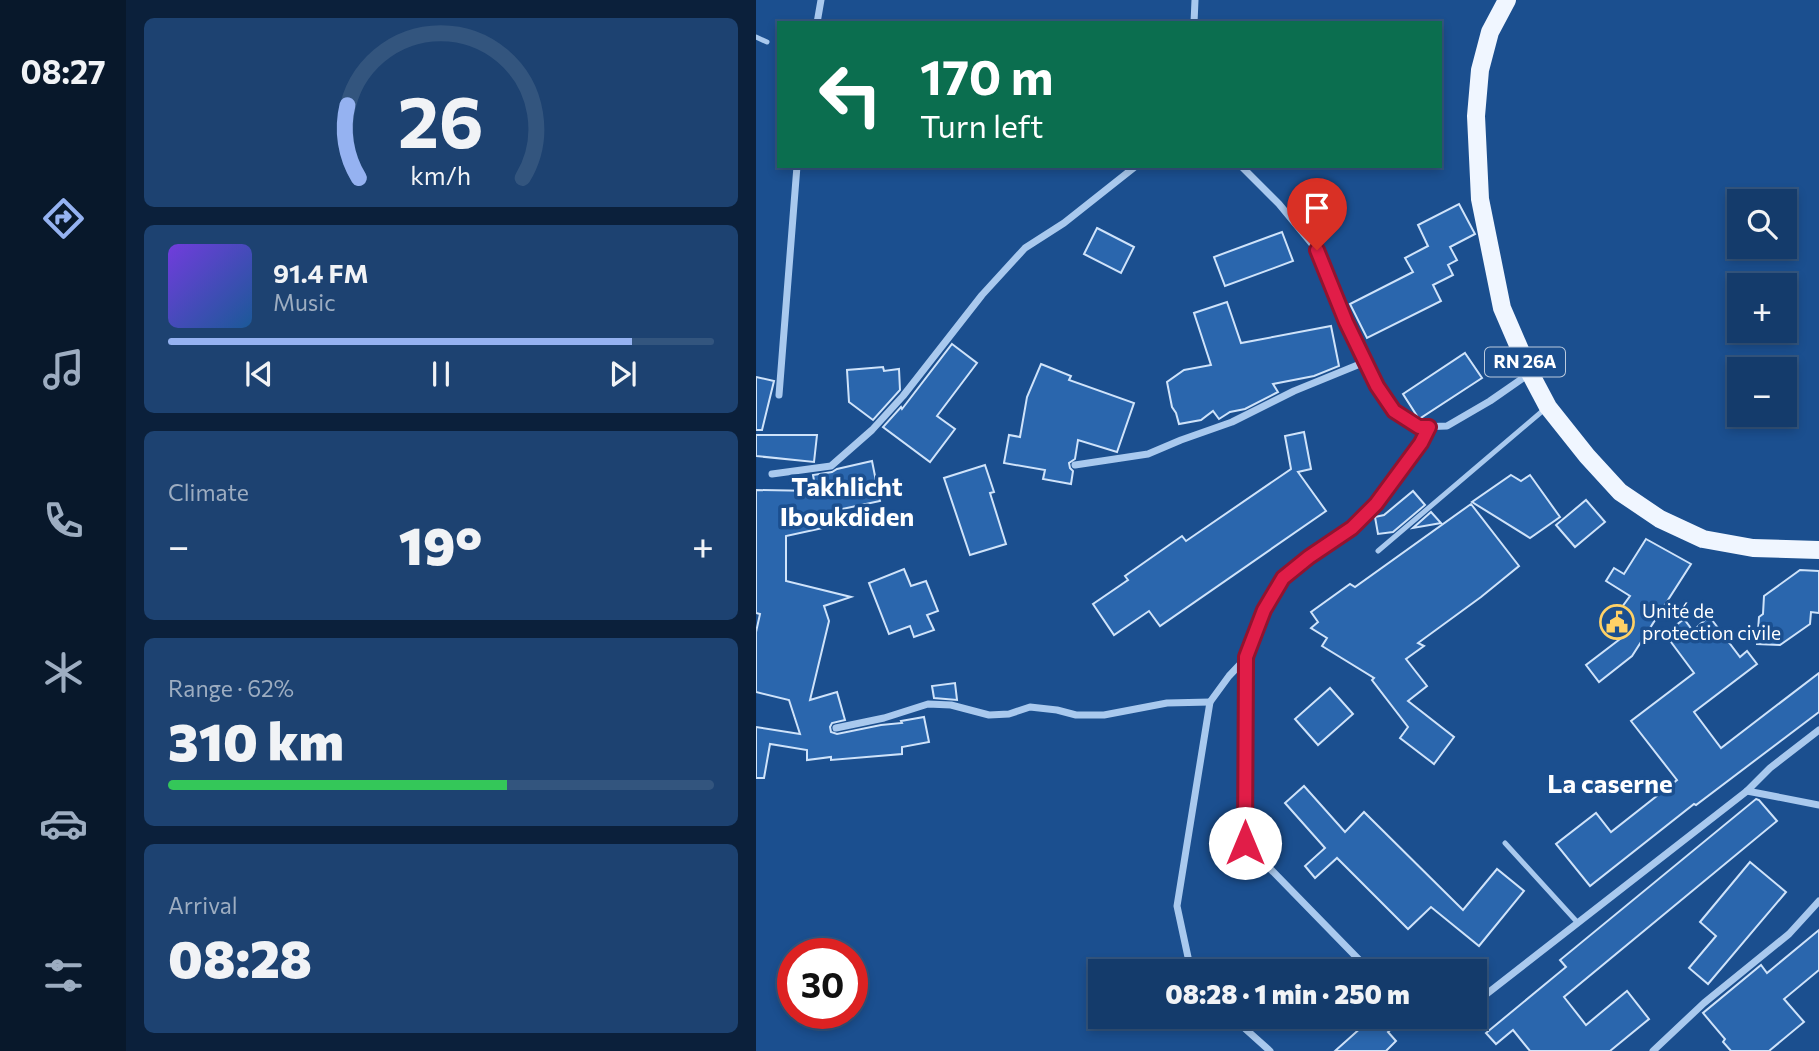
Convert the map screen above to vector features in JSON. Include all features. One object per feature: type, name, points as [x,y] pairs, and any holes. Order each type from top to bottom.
[{"type":"main road","name":"RN 26A","points":[[1507,0],[1490,32],[1480,70],[1476,116],[1480,199],[1502,308],[1548,407],[1620,492],[1660,519],[1703,539],[1753,548],[1819,550]]},
{"type":"street","points":[[817,21],[821,0]]},
{"type":"street","points":[[1194,21],[1195,0]]},
{"type":"street","points":[[779,395],[797,168]]},
{"type":"street","points":[[772,474],[831,466],[872,430],[904,396],[982,295],[1025,248],[1064,223],[1133,168]]},
{"type":"street","points":[[1243,168],[1279,204],[1317,250],[1365,362],[1394,411],[1419,427],[1447,426],[1530,373]]},
{"type":"street","points":[[1074,465],[1148,454],[1232,422],[1294,391],[1365,362]]},
{"type":"street","points":[[1358,959],[1245,843],[1246,657],[1264,610],[1283,578],[1352,528],[1376,504],[1421,443],[1429,427]]},
{"type":"street","points":[[1188,959],[1177,906],[1210,702],[1246,657]]},
{"type":"street","points":[[836,728],[928,705],[951,705],[989,715],[1009,714],[1030,707],[1076,715],[1104,715],[1167,703],[1210,702]]},
{"type":"street","points":[[1487,994],[1747,791],[1770,768],[1819,730]]},
{"type":"street","points":[[1747,791],[1819,805]]},
{"type":"street","points":[[1653,1051],[1704,1003],[1789,934],[1819,901]]},
{"type":"street","points":[[1245,1029],[1270,1051]]},
{"type":"lane","points":[[756,37],[767,42]]},
{"type":"lane","points":[[1378,551],[1548,407]]},
{"type":"lane","points":[[1505,843],[1578,923]]},
{"type":"building","points":[[1459,204],[1475,234],[1450,247],[1457,260],[1448,265],[1453,275],[1433,285],[1441,301],[1367,338],[1350,304],[1413,272],[1405,258],[1428,246],[1418,225]]},
{"type":"building","points":[[1097,228],[1134,247],[1121,273],[1084,254]]},
{"type":"building","points":[[1282,232],[1293,261],[1225,286],[1214,257]]},
{"type":"building","points":[[1227,302],[1241,343],[1331,326],[1339,366],[1314,376],[1273,384],[1278,392],[1219,419],[1213,411],[1201,420],[1179,424],[1167,382],[1184,370],[1211,365],[1194,313]]},
{"type":"building","points":[[952,344],[977,363],[937,416],[955,429],[930,462],[883,427],[901,407],[902,409]]},
{"type":"building","points":[[1465,353],[1482,378],[1419,419],[1403,394]]},
{"type":"building","points":[[1041,364],[1071,376],[1069,380],[1134,403],[1117,452],[1078,440],[1075,459],[1069,463],[1073,471],[1071,484],[1043,479],[1045,470],[1004,463],[1009,435],[1020,437],[1027,397]]},
{"type":"building","points":[[883,367],[884,371],[899,369],[900,390],[873,420],[849,402],[847,370]]},
{"type":"building","points":[[756,377],[774,381],[762,430],[756,430]]},
{"type":"building","points":[[1304,432],[1311,469],[1298,472],[1326,511],[1160,626],[1149,611],[1114,635],[1093,604],[1128,580],[1125,576],[1182,536],[1186,541],[1291,469],[1285,436]]},
{"type":"building","points":[[756,435],[817,435],[814,462],[756,456]]},
{"type":"building","points":[[872,461],[880,501],[828,512],[832,526],[786,536],[786,581],[851,597],[824,606],[829,621],[810,700],[837,692],[845,720],[832,723],[831,732],[837,734],[924,717],[929,742],[902,747],[902,754],[831,760],[831,757],[807,760],[807,750],[770,744],[764,778],[756,778],[756,727],[800,734],[789,700],[756,692],[756,632],[760,614],[756,613],[756,490],[816,491],[813,475]]},
{"type":"building","points":[[985,465],[994,492],[990,493],[1006,544],[970,555],[944,478]]},
{"type":"building","points":[[1511,475],[1521,481],[1530,475],[1560,517],[1530,538],[1472,502]]},
{"type":"building","points":[[1413,491],[1425,505],[1393,532],[1378,534],[1375,517],[1384,515]]},
{"type":"building","points":[[1586,500],[1605,522],[1575,547],[1556,525]]},
{"type":"building","points":[[1471,504],[1519,566],[1418,643],[1424,646],[1406,659],[1427,686],[1408,701],[1454,737],[1434,764],[1400,738],[1408,727],[1372,680],[1374,678],[1322,646],[1327,638],[1311,628],[1318,622],[1311,612],[1350,584],[1355,587]]},
{"type":"building","points":[[1431,512],[1441,523],[1413,528]]},
{"type":"building","points":[[1646,539],[1691,564],[1632,656],[1599,682],[1586,665],[1620,639],[1606,629],[1630,596],[1606,581],[1614,568],[1624,574]]},
{"type":"building","points":[[904,569],[911,586],[926,581],[938,611],[927,615],[934,630],[914,637],[910,626],[889,634],[869,583]]},
{"type":"building","points":[[1800,570],[1819,571],[1819,613],[1811,612],[1810,624],[1780,645],[1757,644],[1764,596]]},
{"type":"building","points":[[1709,616],[1740,657],[1747,651],[1757,664],[1694,712],[1721,748],[1819,673],[1819,712],[1694,804],[1590,886],[1556,844],[1596,813],[1611,832],[1677,780],[1631,721],[1694,673],[1665,634],[1684,619],[1693,631]]},
{"type":"building","points":[[955,683],[957,700],[934,698],[932,686]]},
{"type":"building","points":[[1330,688],[1353,714],[1318,745],[1295,719]]},
{"type":"building","points":[[1304,786],[1345,832],[1364,812],[1463,910],[1497,869],[1524,891],[1479,946],[1431,907],[1408,929],[1337,858],[1315,878],[1305,866],[1325,848],[1285,803]]},
{"type":"building","points":[[1756,799],[1777,821],[1564,997],[1586,1025],[1627,991],[1649,1019],[1610,1051],[1530,1051],[1513,1030],[1496,1044],[1486,1033],[1566,967],[1560,960]]},
{"type":"building","points":[[1750,862],[1786,892],[1708,984],[1689,968],[1716,936],[1700,922]]},
{"type":"building","points":[[1819,930],[1819,970],[1784,999],[1804,1022],[1769,1051],[1731,1051],[1723,1042],[1725,1039],[1703,1013],[1761,965],[1767,973]]},
{"type":"building","points":[[1360,1029],[1391,1029],[1388,1032],[1396,1041],[1386,1051],[1335,1051]]},
{"type":"place","name":"Unité de protection civile","points":[[1617,622]]},
{"type":"district","name":"Takhlicht Iboukdiden","points":[[847,502]]},
{"type":"district","name":"La caserne","points":[[1610,784]]},
{"type":"route","points":[[1245,843],[1246,657],[1264,610],[1283,578],[1352,528],[1376,504],[1421,443],[1429,427],[1419,427],[1394,411],[1377,386],[1346,322],[1317,250]]}]
